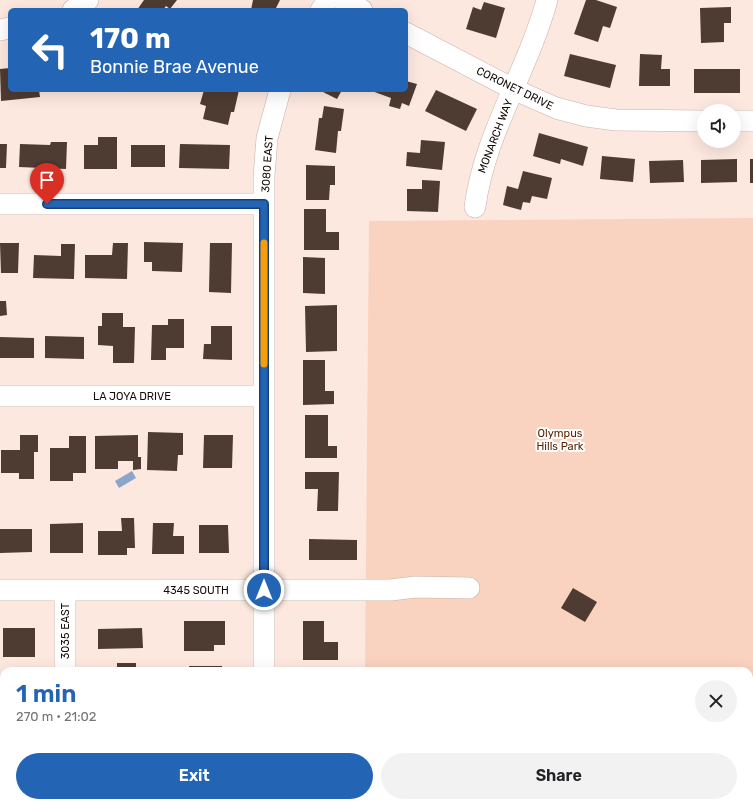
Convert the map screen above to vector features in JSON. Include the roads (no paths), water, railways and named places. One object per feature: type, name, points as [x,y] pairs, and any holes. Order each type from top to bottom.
[{"type":"street","points":[[76,8],[88,0]]},
{"type":"street","points":[[343,0],[358,8]]},
{"type":"street","name":"MONARCH WAY","points":[[475,207],[483,165],[535,36],[547,0]]},
{"type":"street","name":"CORONET DRIVE","points":[[408,34],[513,89],[556,108],[586,116],[616,120],[697,121]]},
{"type":"street","name":"3080 EAST","points":[[264,667],[264,204],[267,138],[279,92]]},
{"type":"street","points":[[741,121],[753,121]]},
{"type":"street","points":[[0,204],[264,204]]},
{"type":"street","name":"LA JOYA DRIVE","points":[[0,396],[264,396]]},
{"type":"street","name":"4345 SOUTH","points":[[0,590],[391,590],[415,587],[469,588]]},
{"type":"street","name":"3035 EAST","points":[[66,590],[66,667]]},
{"type":"water","points":[[132,471],[136,478],[119,488],[115,481]]},
{"type":"park label","name":"Olympus Hills Park","points":[[560,439]]}]
